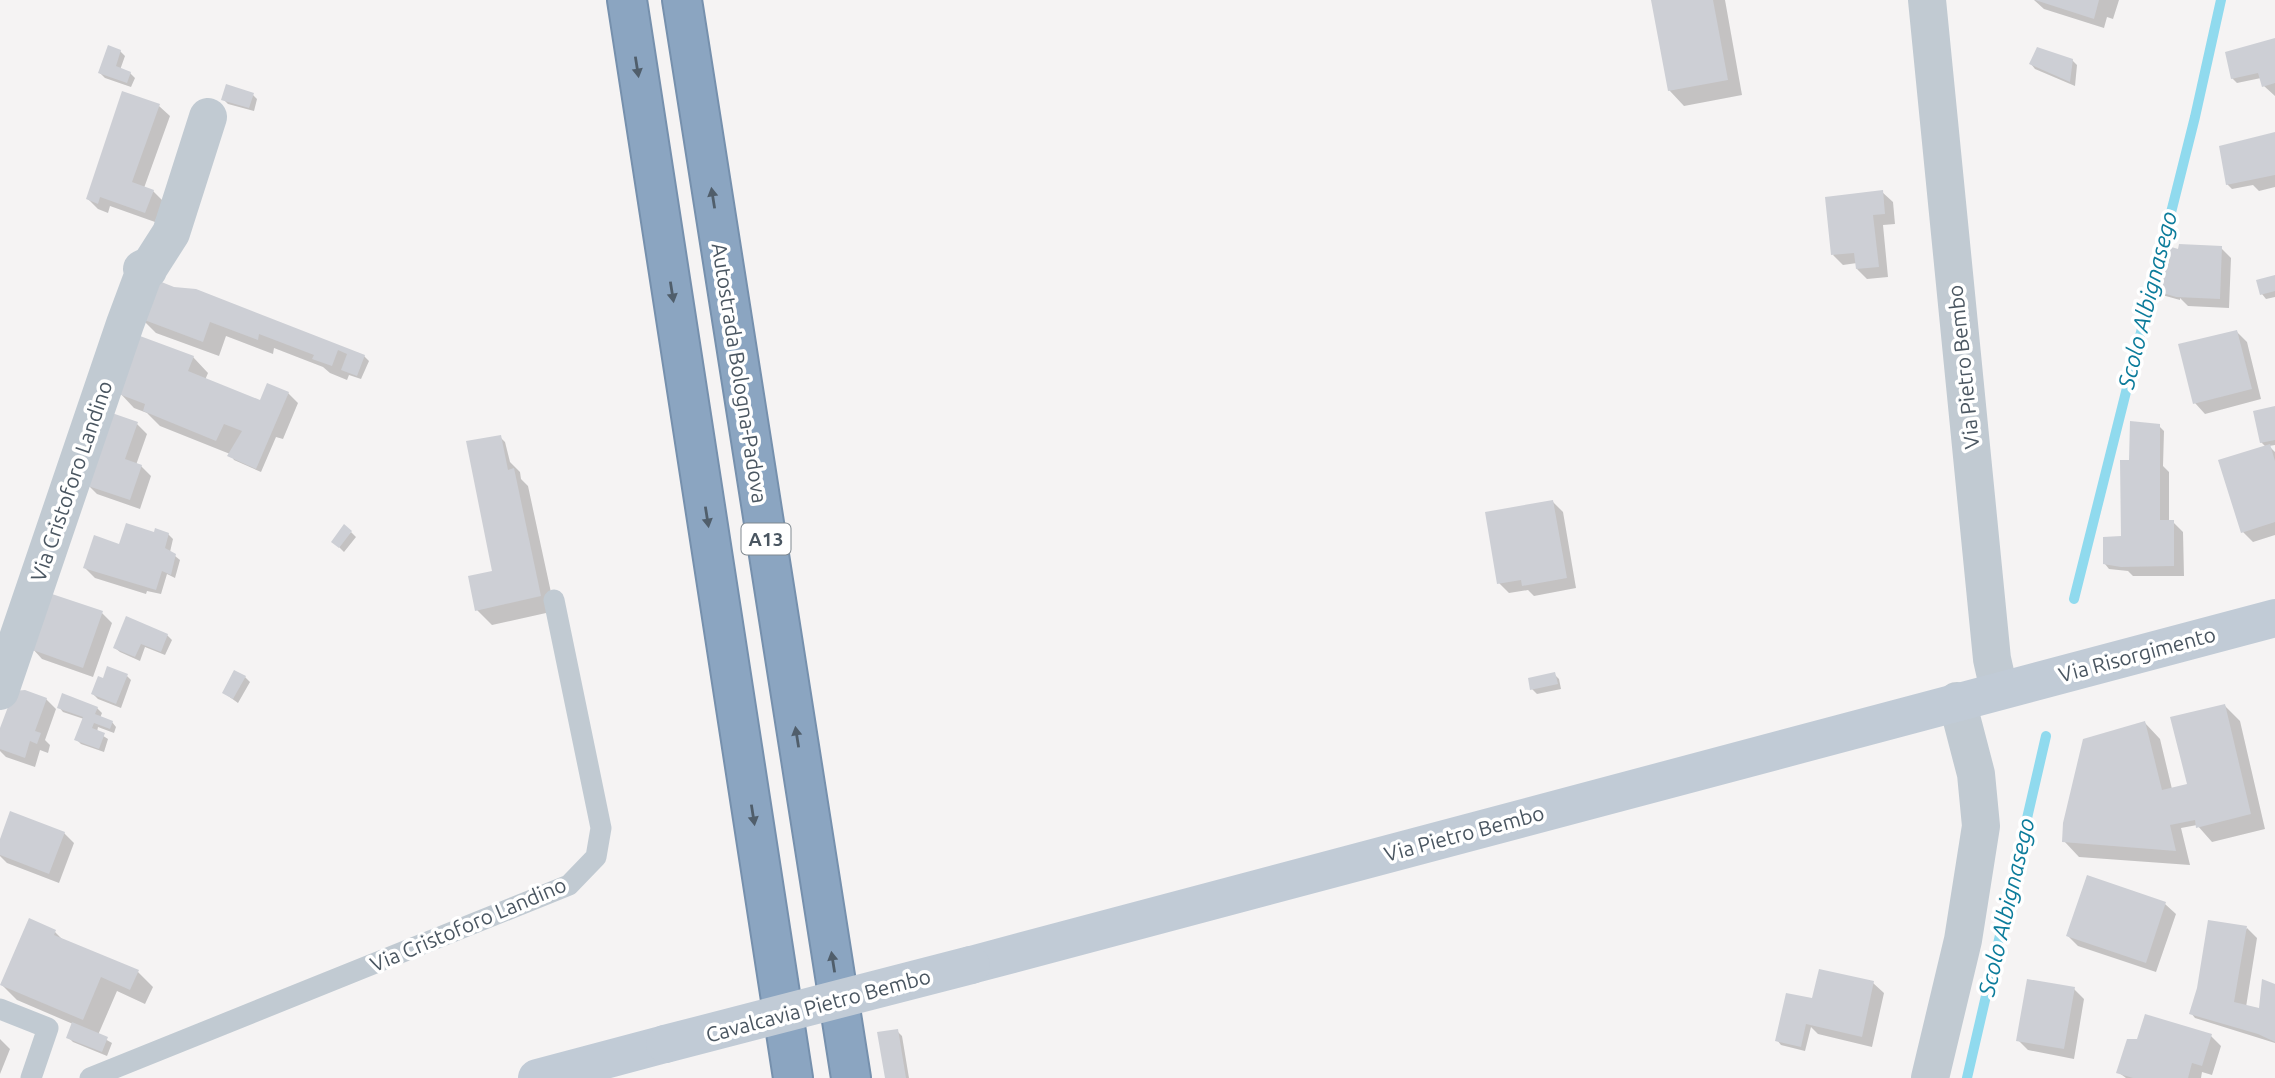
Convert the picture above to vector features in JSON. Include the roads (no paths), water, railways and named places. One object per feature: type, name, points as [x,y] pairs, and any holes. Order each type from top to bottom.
[{"type":"highway","name":"A13","points":[[627,0],[793,1078]]},
{"type":"highway","name":"Autostrada Bologna-Padova","points":[[682,0],[851,1078]]},
{"type":"main road","name":"Via Risorgimento","points":[[1999,691],[2275,618]]},
{"type":"main road","name":"Via Pietro Bembo","points":[[971,965],[1999,691]]},
{"type":"main road","name":"Cavalcavia Pietro Bembo","points":[[537,1078],[971,965]]},
{"type":"street","name":"Via Pietro Bembo","points":[[1927,0],[1992,659],[1999,691]]},
{"type":"street","name":"Via Cristoforo Landino","points":[[0,691],[120,337],[146,271],[171,233],[208,117]]},
{"type":"street","points":[[1930,1078],[1963,940],[1981,826],[1976,774],[1957,701]]},
{"type":"lane","name":"Via Cristoforo Landino","points":[[89,1078],[569,885],[596,857],[601,828],[554,600]]},
{"type":"lane","points":[[0,1009],[48,1028],[31,1078]]},
{"type":"waterway","name":"Scolo Albignasego","points":[[2074,599],[2195,117],[2221,0]]},
{"type":"waterway","name":"Scolo Albignasego","points":[[1967,1078],[2046,736]]}]
